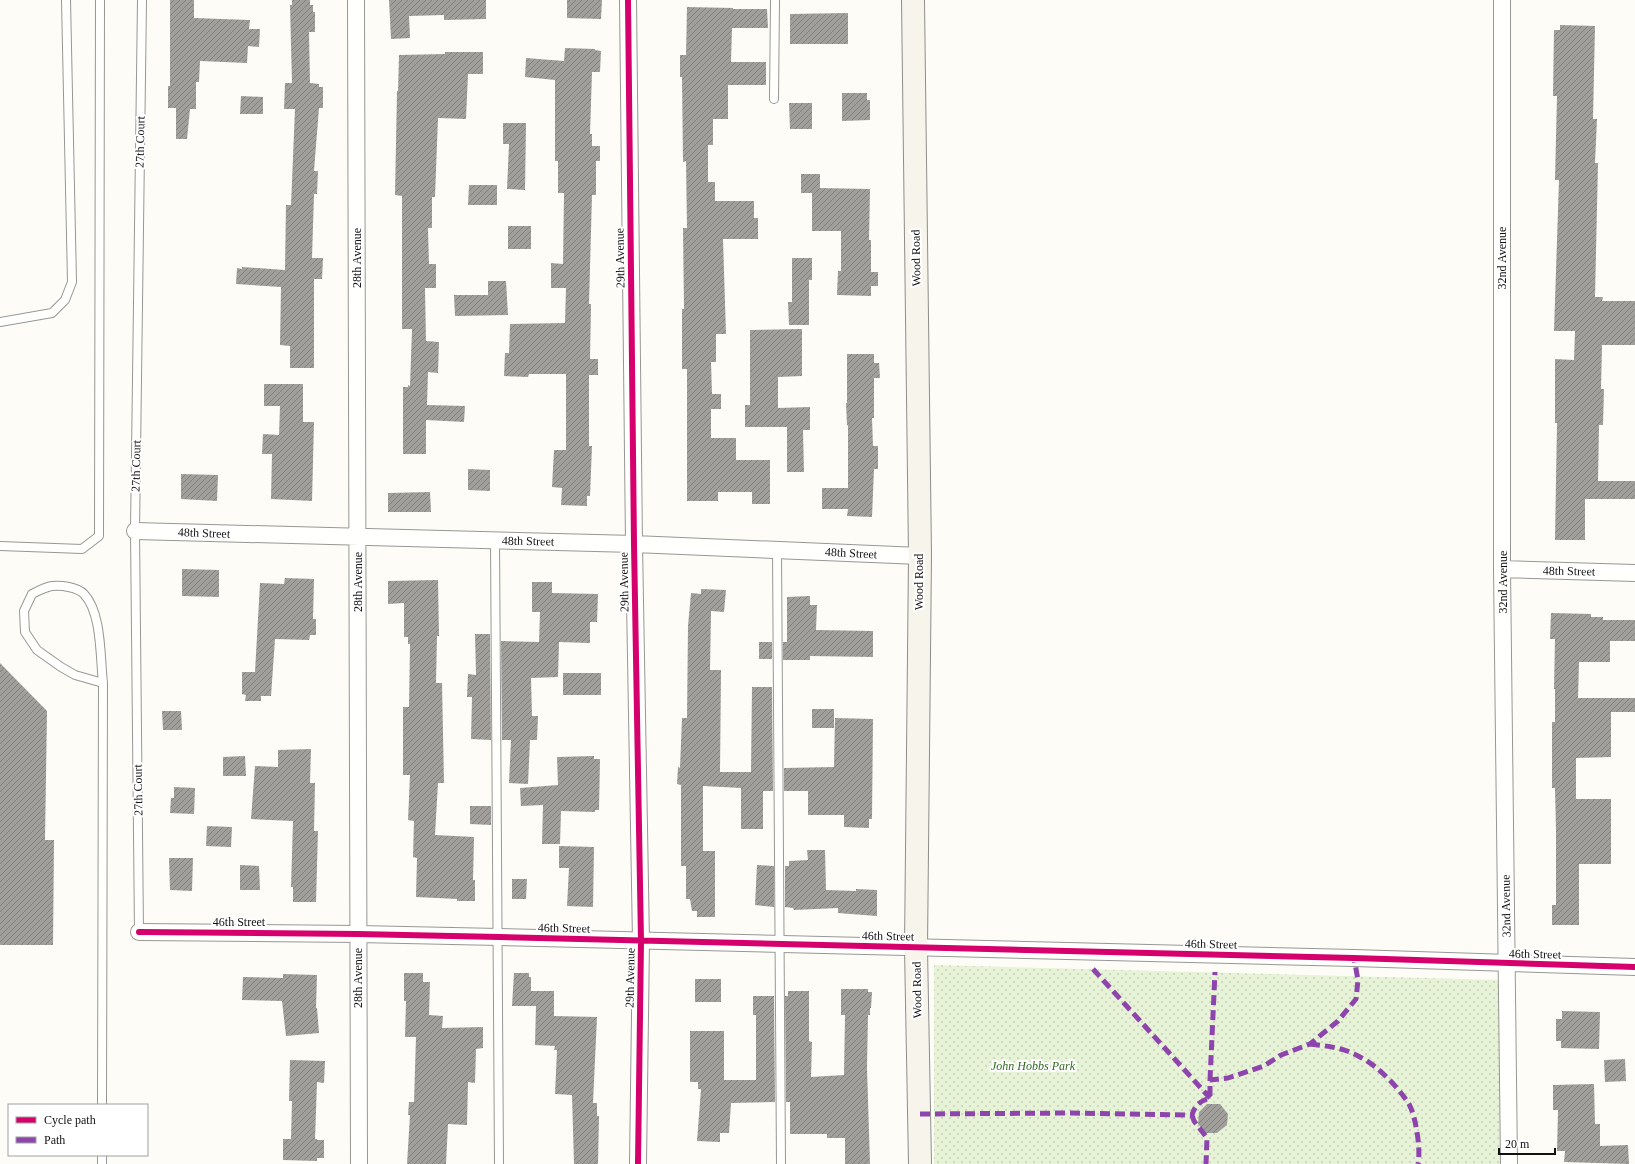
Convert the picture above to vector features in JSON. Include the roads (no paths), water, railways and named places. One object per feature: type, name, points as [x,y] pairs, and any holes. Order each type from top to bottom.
[{"type":"street","name":"28th Avenue","points":[[356,0],[359,1164]]},
{"type":"street","name":"29th Avenue","points":[[628,0],[634,544],[641,941],[638,1164]]},
{"type":"street","name":"Wood Road","points":[[913,0],[920,556],[916,948],[920,1164]]},
{"type":"street","name":"32nd Avenue","points":[[1502,0],[1502,569],[1509,1164]]},
{"type":"street","name":"48th Street","points":[[135,531],[634,544],[920,556]]},
{"type":"street","name":"48th Street","points":[[1502,569],[1635,572]]},
{"type":"street","name":"46th Street","points":[[139,932],[499,937],[1354,958],[1635,967]]},
{"type":"lane","points":[[0,322],[52,313],[65,300],[72,282],[66,0]]},
{"type":"lane","points":[[0,546],[82,548],[99,536],[100,0]]},
{"type":"lane","name":"27th Court","points":[[139,932],[135,531],[142,0]]},
{"type":"lane","points":[[774,99],[775,0]]},
{"type":"lane","points":[[495,540],[499,937],[499,1164]]},
{"type":"lane","points":[[777,550],[781,1164]]},
{"type":"lane","points":[[102,1104],[103,683],[98,629],[92,605],[83,592],[67,586],[51,586],[32,594],[24,611],[25,632],[37,650],[75,675],[103,683]]},
{"type":"park label","name":"John Hobbs Park","points":[[1033,1066]]}]
